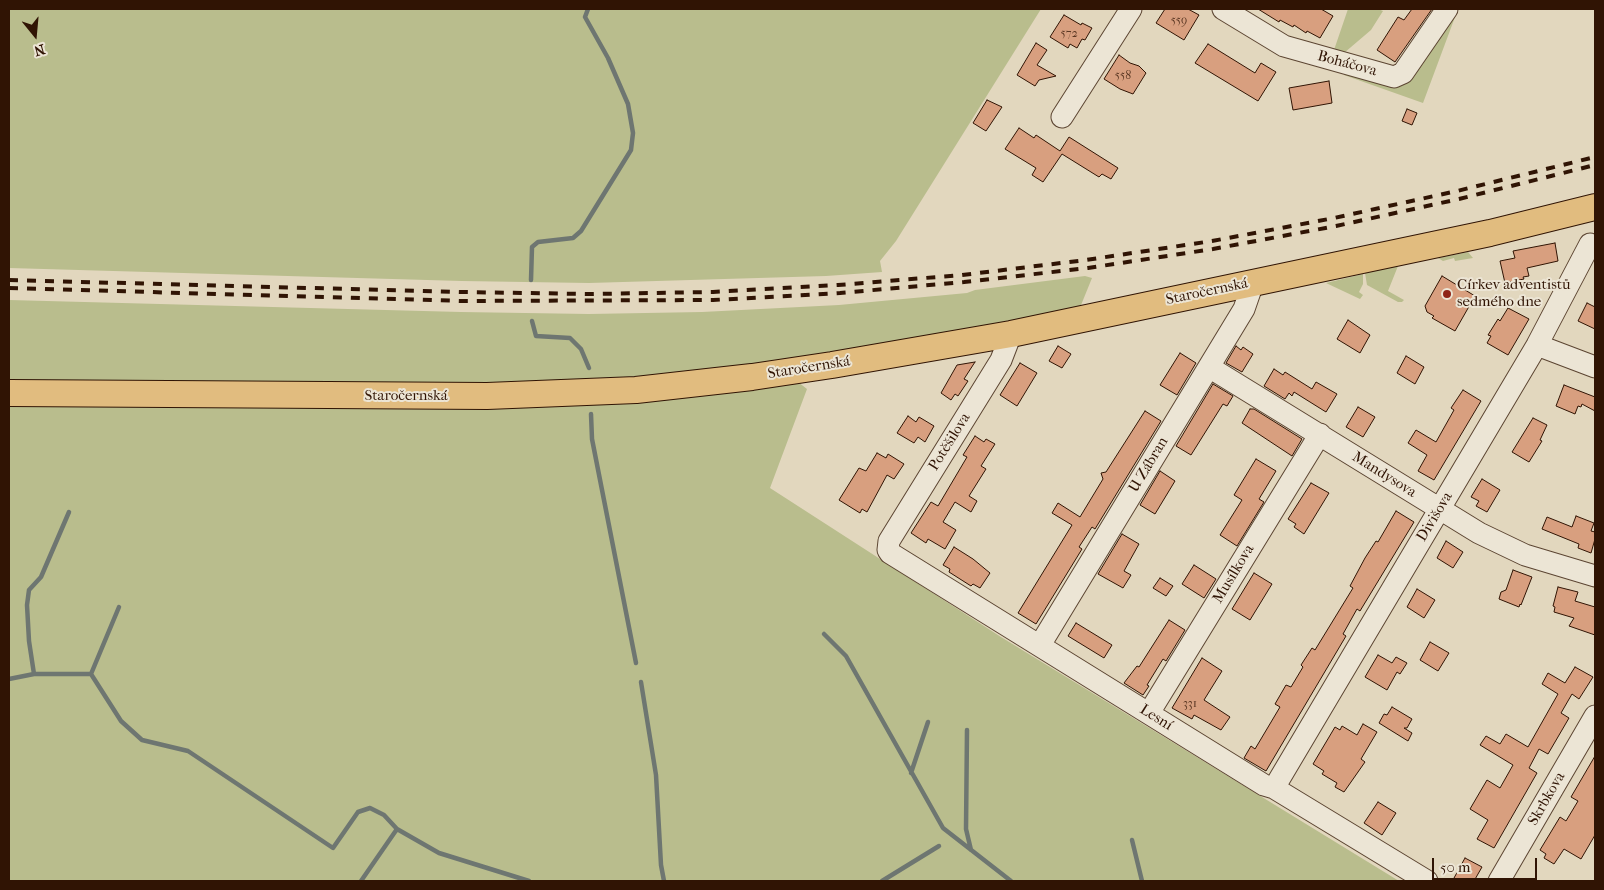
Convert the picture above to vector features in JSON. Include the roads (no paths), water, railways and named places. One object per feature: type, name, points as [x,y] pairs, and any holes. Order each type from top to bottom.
[{"type":"main road","name":"Staročernská","points":[[9,393],[487,396],[636,390],[752,377],[1010,334],[1490,232],[1595,207]]},
{"type":"street","points":[[1062,117],[1131,9]]},
{"type":"street","name":"Boháčova","points":[[1223,9],[1284,46],[1394,77],[1404,73],[1447,9]]},
{"type":"street","name":"Divišova","points":[[1274,788],[1537,345],[1590,244]]},
{"type":"street","name":"U Zábran","points":[[1040,645],[1244,309],[1253,283]]},
{"type":"street","name":"Potěšilova","points":[[888,550],[889,541],[1001,360],[1010,334]]},
{"type":"street","points":[[1537,345],[1595,367]]},
{"type":"street","name":"Mandysova","points":[[1209,367],[1439,509],[1501,545],[1525,555],[1595,576]]},
{"type":"street","name":"Musílkova","points":[[1149,713],[1320,434]]},
{"type":"street","name":"Lesní","points":[[888,550],[893,556],[1264,785],[1274,788],[1427,881]]},
{"type":"street","name":"Skrbkova","points":[[1499,881],[1595,716]]},
{"type":"waterway","points":[[531,280],[532,247],[538,242],[573,238],[581,231],[631,150],[633,133],[628,104],[608,58],[585,17],[588,9]]},
{"type":"waterway","points":[[532,321],[536,336],[570,338],[581,349],[589,368]]},
{"type":"waterway","points":[[591,414],[592,439],[636,663]]},
{"type":"waterway","points":[[34,674],[29,641],[27,605],[29,590],[41,577],[69,512]]},
{"type":"waterway","points":[[91,674],[119,607]]},
{"type":"waterway","points":[[824,634],[846,656],[943,828],[1011,881]]},
{"type":"waterway","points":[[9,679],[34,674],[91,674],[121,721],[142,740],[188,751],[333,848],[358,812],[370,808],[384,815],[397,829],[439,853],[529,881]]},
{"type":"waterway","points":[[641,682],[656,775],[661,865],[664,881]]},
{"type":"waterway","points":[[911,773],[928,722]]},
{"type":"waterway","points":[[967,730],[966,829],[971,850]]},
{"type":"waterway","points":[[361,881],[397,829]]},
{"type":"waterway","points":[[1132,840],[1142,881]]},
{"type":"waterway","points":[[882,881],[939,846]]},
{"type":"railway","points":[[9,280],[589,294],[713,292],[838,285],[962,275],[1086,260],[1212,241],[1334,218],[1457,191],[1595,157]]},
{"type":"railway","points":[[9,288],[463,301],[713,300],[840,293],[1088,268],[1213,249],[1336,226],[1459,199],[1595,165]]},
{"type":"place","name":"Církev adventistů sedmého dne","points":[[1447,294]]}]
